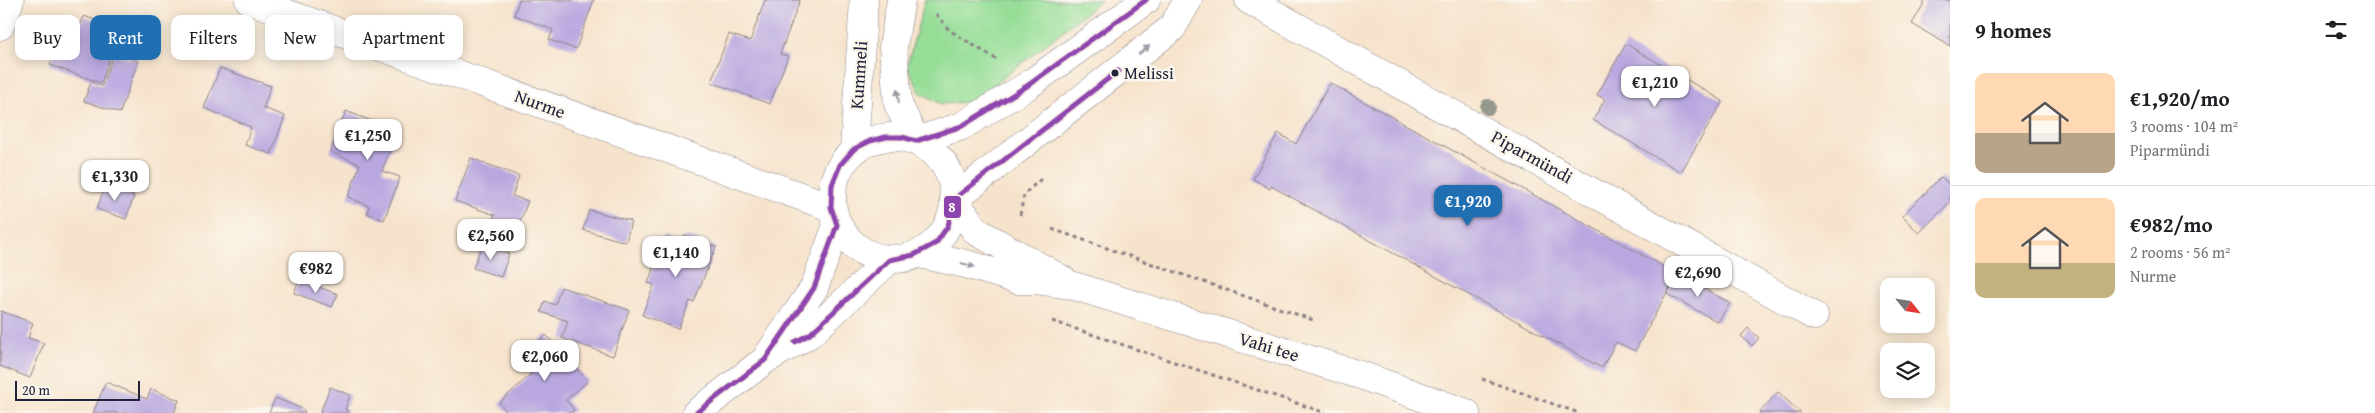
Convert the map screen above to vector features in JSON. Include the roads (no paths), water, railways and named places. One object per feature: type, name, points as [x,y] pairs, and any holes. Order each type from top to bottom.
[{"type":"street","points":[[0,26],[10,0]]},
{"type":"street","name":"Nurme","points":[[249,0],[834,216]]},
{"type":"street","name":"Kummeli","points":[[854,149],[864,0]]},
{"type":"street","name":"Kummeli","points":[[901,0],[894,47],[898,104],[916,141]]},
{"type":"street","points":[[916,141],[962,126],[1027,86],[1146,0]]},
{"type":"street","points":[[954,199],[1172,28],[1188,0]]},
{"type":"street","name":"Piparmündi","points":[[1249,0],[1814,316]]},
{"type":"street","points":[[765,360],[814,288],[834,216],[832,185],[840,165],[854,149],[870,141],[886,137],[902,137],[916,141],[932,151],[944,164],[952,182],[954,199],[946,229],[935,243],[920,254],[889,260],[869,256],[846,240],[834,216]]},
{"type":"street","name":"Vahi tee","points":[[954,199],[976,231],[1040,265],[1071,285]]},
{"type":"street","name":"Vahi tee","points":[[920,254],[966,264],[1019,280],[1035,280],[1071,285],[1363,376],[1466,413]]},
{"type":"street","points":[[696,413],[765,360],[810,334],[889,260]]},
{"type":"place","name":"Melissi","points":[[1115,73]]}]
